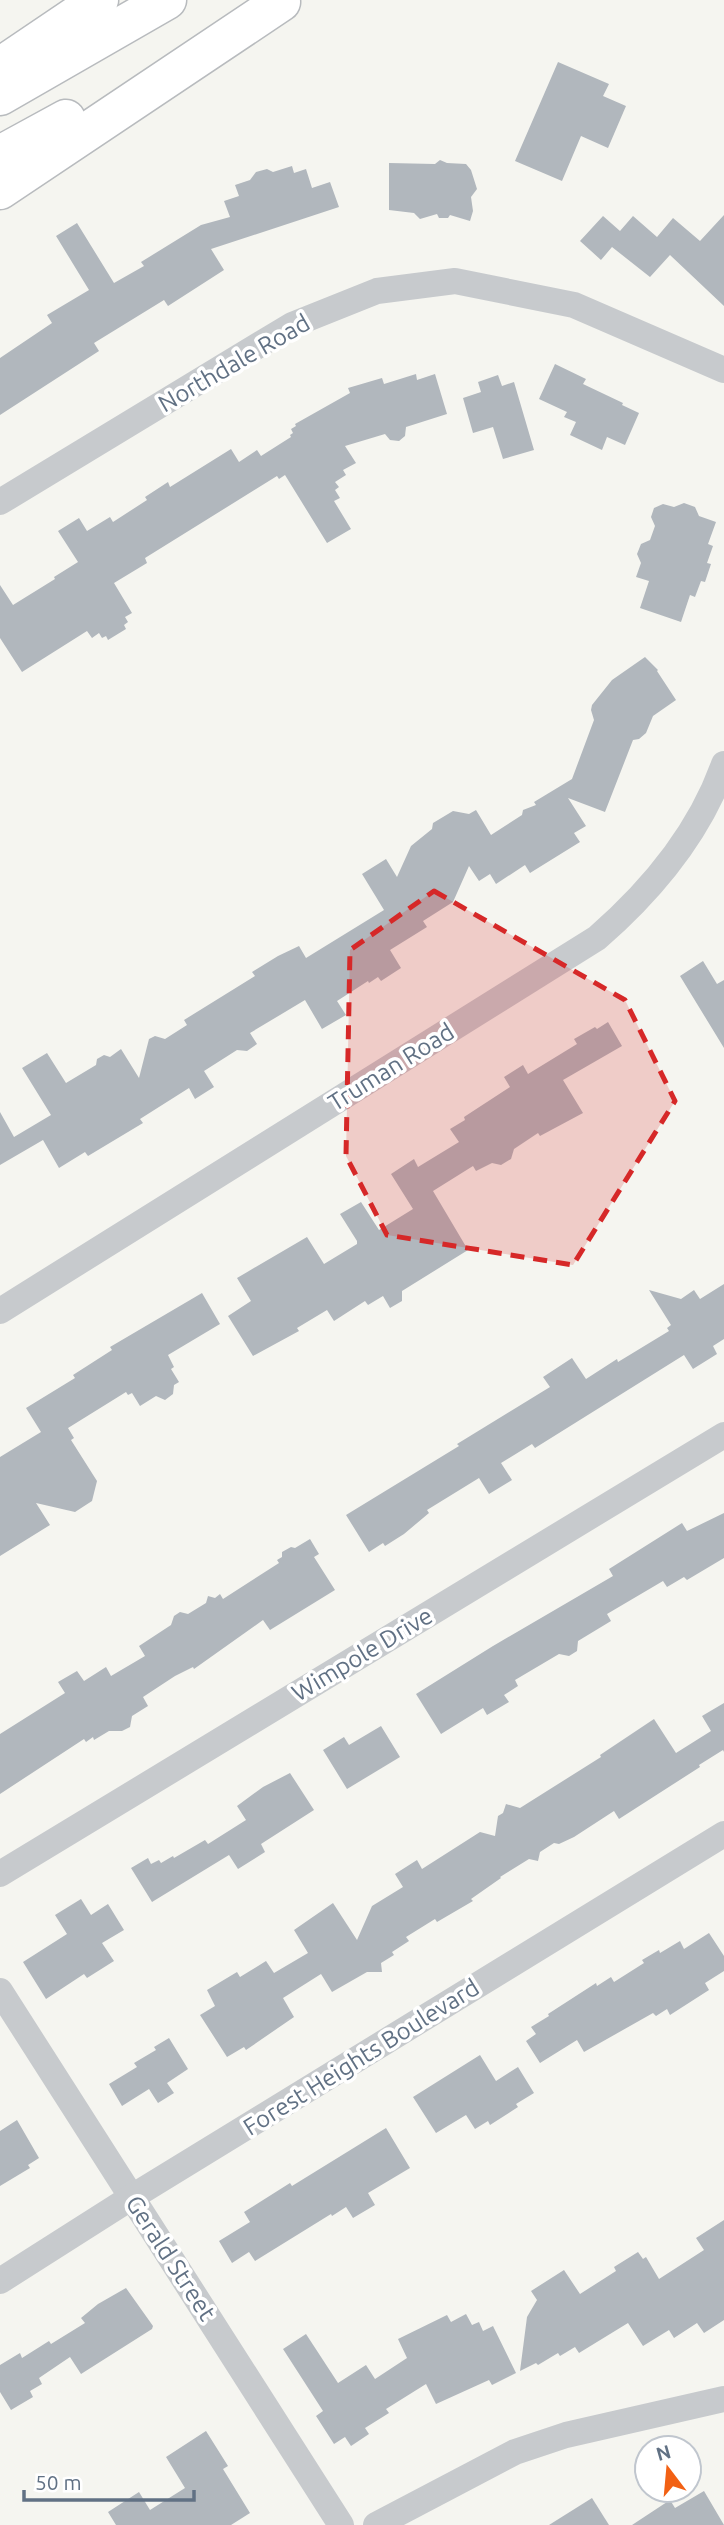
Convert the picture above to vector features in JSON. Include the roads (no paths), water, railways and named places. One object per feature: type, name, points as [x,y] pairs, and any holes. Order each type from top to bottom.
[{"type":"highway","points":[[0,67],[99,0]]},
{"type":"highway","points":[[0,96],[167,0]]},
{"type":"highway","points":[[0,155],[283,1]]},
{"type":"highway","points":[[0,190],[283,1]]},
{"type":"street","name":"Northdale Road","points":[[0,502],[292,325],[377,291],[455,281],[575,305],[724,370]]},
{"type":"street","name":"Truman Road","points":[[0,1311],[597,937],[625,914],[685,841],[707,805],[724,764]]},
{"type":"street","name":"Wimpole Drive","points":[[0,1874],[724,1435]]},
{"type":"street","name":"Forest Heights Boulevard","points":[[0,2281],[132,2197],[724,1834]]},
{"type":"street","name":"Gerald Street","points":[[0,1991],[341,2525]]},
{"type":"street","points":[[376,2525],[514,2452],[566,2435],[724,2399]]}]
